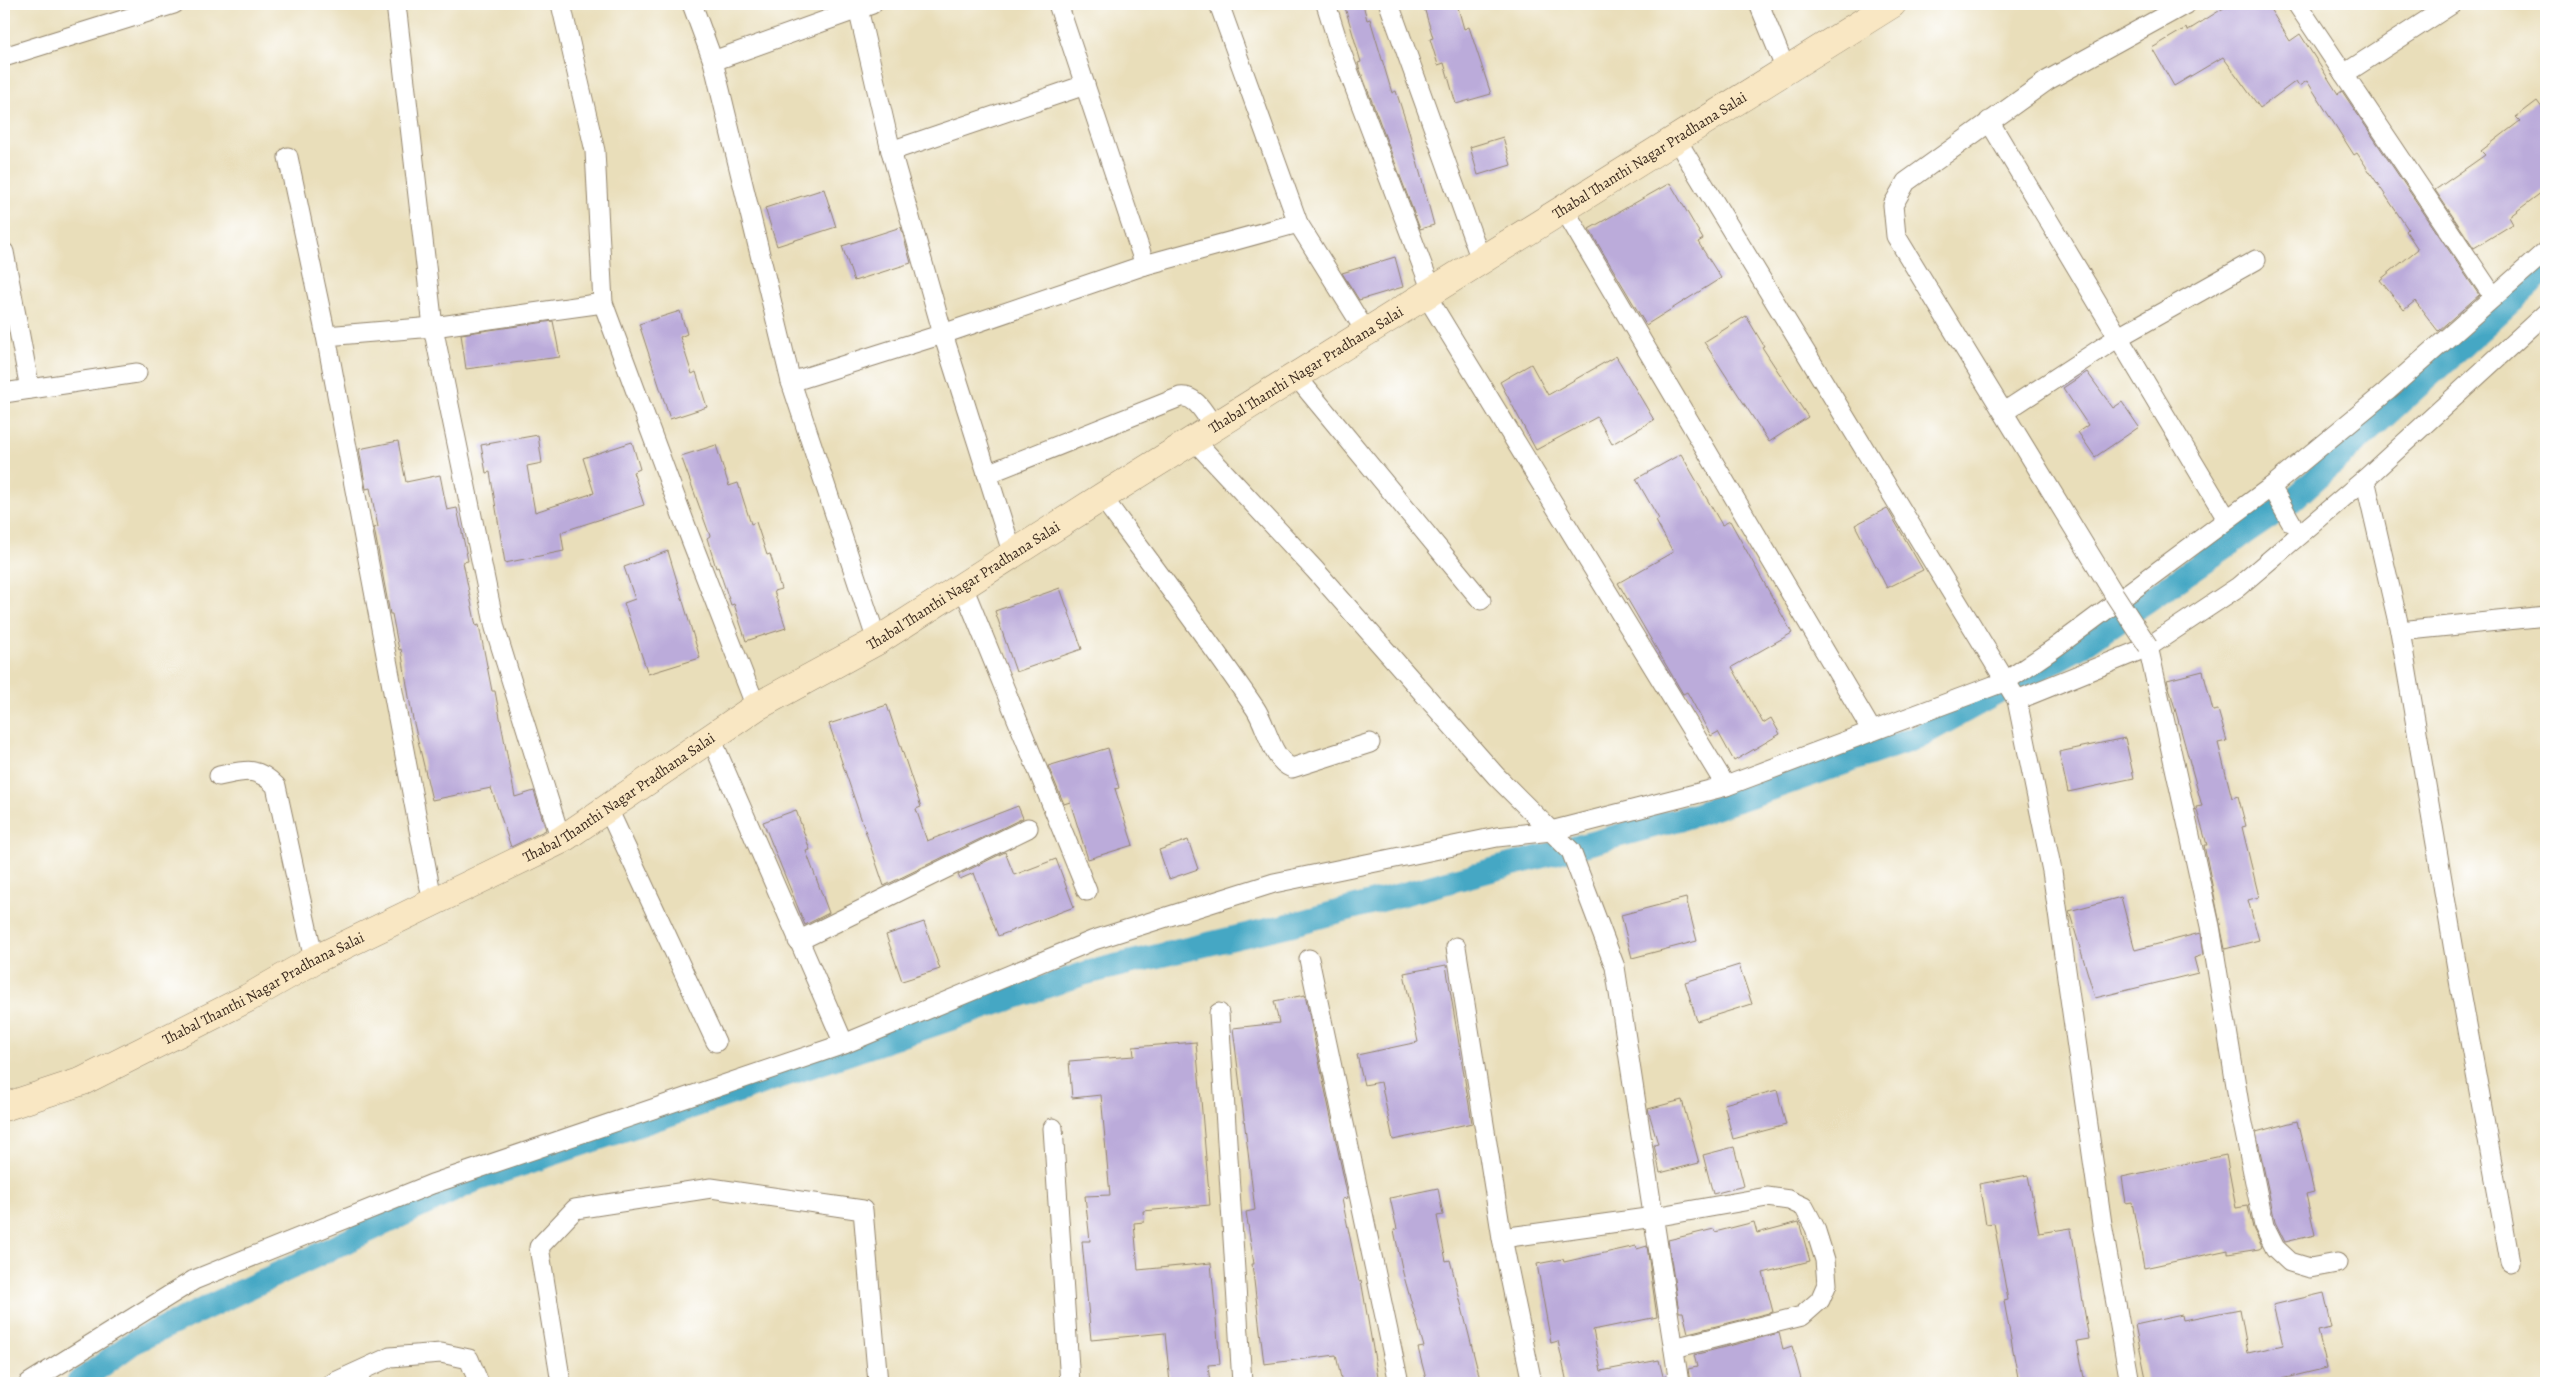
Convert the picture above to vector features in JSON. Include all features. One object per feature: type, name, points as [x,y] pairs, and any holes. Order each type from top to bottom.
[{"type":"main road","name":"Thabal Thanthi Nagar Pradhana Salai","points":[[4,1107],[83,1081],[248,998],[314,960],[433,904],[561,840],[756,707],[877,640],[962,584],[1013,555],[1204,433],[1892,4]]},
{"type":"street","points":[[4,57],[174,4]]},
{"type":"street","points":[[396,4],[433,327],[495,628],[561,840]]},
{"type":"street","points":[[561,4],[595,152],[603,303],[690,537],[756,707]]},
{"type":"street","points":[[692,4],[713,61],[791,382],[877,640]]},
{"type":"street","points":[[1058,4],[1145,265]]},
{"type":"street","points":[[1219,4],[1298,223],[1366,332]]},
{"type":"street","points":[[1326,4],[1340,49],[1429,293],[1726,786]]},
{"type":"street","points":[[1389,4],[1481,260]]},
{"type":"street","points":[[1759,4],[1786,70]]},
{"type":"street","points":[[2186,4],[2048,80],[1906,182],[1893,205],[1896,236],[2114,594],[2148,646],[2210,926],[2239,1104],[2264,1226],[2275,1248],[2290,1262],[2310,1268],[2337,1263]]},
{"type":"street","points":[[2297,4],[2493,296]]},
{"type":"street","points":[[2344,74],[2452,4]]},
{"type":"street","points":[[713,61],[863,6],[892,151],[942,334],[1013,555]]},
{"type":"street","points":[[892,151],[1085,85]]},
{"type":"street","points":[[1989,121],[2117,338],[2227,519]]},
{"type":"street","points":[[1676,139],[2011,690],[2052,871],[2102,1224],[2130,1383]]},
{"type":"street","points":[[288,157],[326,336],[433,904]]},
{"type":"street","points":[[1564,209],[1872,731]]},
{"type":"street","points":[[791,382],[942,334],[1145,265],[1298,223]]},
{"type":"street","points":[[2011,690],[2056,647],[2227,519],[2274,493],[2493,296],[2546,251]]},
{"type":"street","points":[[4,252],[30,389]]},
{"type":"street","points":[[2004,412],[2117,338],[2256,260]]},
{"type":"street","points":[[326,336],[433,327],[603,303]]},
{"type":"street","points":[[29,1383],[194,1280],[432,1184],[844,1044],[1094,940],[1274,883],[1497,837],[1552,832],[1726,786],[1872,731],[2011,690],[2148,646],[2238,587],[2365,479],[2546,313]]},
{"type":"street","points":[[4,393],[137,373]]},
{"type":"street","points":[[1296,376],[1481,600]]},
{"type":"street","points":[[987,474],[1180,397],[1187,396],[1194,400],[1204,433],[1315,570],[1496,776],[1570,851],[1615,967],[1679,1383]]},
{"type":"street","points":[[2365,479],[2400,631],[2460,986],[2510,1262]]},
{"type":"street","points":[[2274,493],[2291,522]]},
{"type":"street","points":[[1102,497],[1259,712],[1280,758],[1287,766],[1292,768],[1370,743]]},
{"type":"street","points":[[962,584],[1087,891]]},
{"type":"street","points":[[2400,631],[2546,616]]},
{"type":"street","points":[[711,738],[844,1044]]},
{"type":"street","points":[[218,776],[249,770],[265,775],[276,786],[314,960]]},
{"type":"street","points":[[608,809],[716,1042]]},
{"type":"street","points":[[798,941],[1028,828]]},
{"type":"street","points":[[1456,947],[1502,1238],[1532,1383]]},
{"type":"street","points":[[1309,959],[1399,1383]]},
{"type":"street","points":[[1219,1013],[1242,1383]]},
{"type":"street","points":[[1054,1128],[1070,1383]]},
{"type":"street","points":[[561,1383],[539,1247],[575,1209],[710,1188],[863,1210],[878,1383]]},
{"type":"street","points":[[1502,1238],[1654,1217],[1767,1197],[1789,1200],[1804,1207],[1815,1228],[1825,1260],[1826,1284],[1820,1300],[1802,1316],[1674,1348]]},
{"type":"street","points":[[333,1383],[364,1376],[390,1357],[441,1353],[469,1359],[479,1383]]},
{"type":"building","points":[[1344,4],[1363,4],[1367,20],[1370,19],[1392,93],[1396,91],[1408,128],[1434,225],[1420,229],[1359,67],[1358,63],[1361,62]]},
{"type":"building","points":[[1423,4],[1457,4],[1464,29],[1469,27],[1491,94],[1456,104],[1444,63],[1438,65],[1430,39],[1433,38]]},
{"type":"building","points":[[2230,4],[2267,4],[2290,41],[2300,34],[2338,94],[2342,91],[2479,295],[2438,331],[2415,301],[2404,310],[2380,280],[2418,249],[2406,231],[2408,229],[2357,153],[2354,155],[2307,81],[2299,86],[2296,81],[2260,108],[2223,57],[2174,86],[2152,48],[2186,28],[2187,31]]},
{"type":"building","points":[[2537,101],[2546,113],[2546,189],[2509,217],[2513,224],[2474,248],[2435,190],[2485,155],[2481,151],[2520,121],[2516,117]]},
{"type":"building","points":[[1503,137],[1511,165],[1478,175],[1470,147]]},
{"type":"building","points":[[1670,183],[1703,239],[1698,242],[1721,278],[1646,325],[1589,229]]},
{"type":"building","points":[[824,189],[836,227],[777,246],[765,208]]},
{"type":"building","points":[[901,227],[911,263],[854,281],[842,246]]},
{"type":"building","points":[[1395,257],[1403,287],[1359,300],[1342,273]]},
{"type":"building","points":[[680,311],[687,334],[680,337],[692,374],[696,372],[707,407],[670,419],[639,324]]},
{"type":"building","points":[[1746,316],[1764,346],[1762,347],[1808,417],[1769,442],[1704,342]]},
{"type":"building","points":[[553,321],[560,357],[466,369],[461,334]]},
{"type":"building","points":[[1616,356],[1654,420],[1612,444],[1597,417],[1536,450],[1500,382],[1531,364],[1548,395]]},
{"type":"building","points":[[2087,372],[2113,408],[2122,402],[2139,427],[2095,457],[2078,432],[2088,425],[2063,388]]},
{"type":"building","points":[[538,435],[542,463],[527,466],[535,512],[594,493],[583,458],[632,442],[640,469],[633,472],[644,505],[561,532],[564,551],[505,563],[490,472],[486,473],[481,445]]},
{"type":"building","points":[[398,441],[406,482],[440,475],[447,510],[457,508],[468,561],[463,562],[476,626],[479,625],[492,691],[495,691],[515,797],[534,791],[546,830],[511,847],[491,788],[432,800],[412,715],[401,649],[399,650],[392,614],[390,614],[374,528],[378,527],[370,488],[366,489],[359,449]]},
{"type":"building","points":[[716,445],[729,486],[738,483],[751,524],[756,522],[767,555],[770,554],[781,589],[774,591],[786,628],[746,641],[734,604],[731,605],[718,567],[716,568],[707,538],[710,536],[681,456]]},
{"type":"building","points":[[1681,454],[1722,525],[1730,521],[1792,633],[1732,667],[1763,723],[1771,718],[1780,734],[1734,761],[1718,732],[1711,736],[1687,692],[1683,694],[1618,583],[1673,552],[1656,521],[1659,519],[1636,479]]},
{"type":"building","points":[[1887,508],[1923,570],[1887,588],[1855,525]]},
{"type":"building","points":[[668,551],[700,658],[648,674],[624,603],[635,599],[624,567]]},
{"type":"building","points":[[1060,588],[1082,649],[1016,672],[995,611]]},
{"type":"building","points":[[2203,671],[2213,711],[2218,710],[2227,741],[2218,743],[2232,798],[2238,796],[2246,826],[2242,827],[2259,897],[2248,900],[2259,940],[2225,949],[2204,845],[2207,845],[2196,807],[2202,806],[2167,680]]},
{"type":"building","points":[[887,705],[921,807],[916,809],[927,841],[1018,806],[1023,818],[884,886],[829,724]]},
{"type":"building","points":[[2125,738],[2134,778],[2068,792],[2059,752]]},
{"type":"building","points":[[1108,748],[1119,788],[1115,789],[1133,845],[1088,859],[1070,802],[1064,804],[1048,766]]},
{"type":"building","points":[[796,810],[810,850],[806,851],[829,913],[805,925],[763,822]]},
{"type":"building","points":[[1188,840],[1198,869],[1169,879],[1159,850]]},
{"type":"building","points":[[1005,852],[1014,875],[1056,859],[1074,907],[998,936],[974,873],[960,879],[958,875]]},
{"type":"building","points":[[2121,897],[2135,950],[2200,933],[2203,955],[2194,958],[2198,973],[2095,998],[2069,911]]},
{"type":"building","points":[[1686,898],[1697,941],[1632,958],[1621,915]]},
{"type":"building","points":[[924,922],[940,969],[902,981],[886,935]]},
{"type":"building","points":[[1446,965],[1472,1123],[1393,1140],[1381,1082],[1364,1085],[1357,1055],[1418,1042],[1404,973]]},
{"type":"building","points":[[1739,965],[1752,1004],[1697,1021],[1685,982]]},
{"type":"building","points":[[1305,995],[1348,1198],[1342,1199],[1359,1281],[1361,1280],[1379,1383],[1342,1383],[1336,1355],[1264,1364],[1252,1264],[1254,1264],[1246,1212],[1255,1210],[1233,1028],[1279,1023],[1274,1001]]},
{"type":"building","points":[[1196,1042],[1210,1205],[1143,1211],[1144,1222],[1134,1223],[1138,1270],[1211,1263],[1220,1364],[1208,1365],[1210,1383],[1170,1383],[1165,1333],[1091,1340],[1082,1241],[1090,1241],[1085,1196],[1110,1195],[1101,1095],[1072,1098],[1069,1061],[1134,1056],[1133,1047]]},
{"type":"building","points":[[1777,1090],[1786,1125],[1733,1139],[1724,1104]]},
{"type":"building","points":[[1682,1100],[1699,1163],[1660,1173],[1654,1145],[1658,1144],[1648,1109]]},
{"type":"building","points":[[2297,1121],[2314,1192],[2306,1194],[2315,1235],[2285,1242],[2275,1222],[2256,1132]]},
{"type":"building","points":[[1734,1147],[1744,1186],[1713,1194],[1703,1155]]},
{"type":"building","points":[[2226,1155],[2236,1208],[2248,1206],[2253,1228],[2262,1247],[2228,1254],[2228,1250],[2144,1268],[2132,1202],[2126,1203],[2122,1177]]},
{"type":"building","points":[[2028,1175],[2039,1233],[2071,1228],[2089,1339],[2077,1341],[2085,1383],[2019,1383],[2004,1301],[2008,1300],[1994,1223],[1986,1224],[1979,1184]]},
{"type":"building","points":[[1438,1188],[1443,1215],[1437,1216],[1446,1261],[1450,1260],[1481,1383],[1427,1383],[1418,1348],[1424,1347],[1403,1273],[1394,1230],[1397,1229],[1390,1198]]},
{"type":"building","points":[[1754,1222],[1757,1233],[1799,1222],[1810,1261],[1763,1273],[1773,1312],[1688,1333],[1683,1312],[1679,1312],[1668,1240],[1714,1229],[1715,1232]]},
{"type":"building","points":[[1636,1246],[1637,1249],[1647,1246],[1657,1317],[1593,1330],[1601,1371],[1659,1360],[1663,1376],[1666,1375],[1668,1383],[1567,1383],[1558,1341],[1551,1343],[1537,1264],[1563,1259],[1564,1262]]},
{"type":"building","points":[[2324,1293],[2332,1328],[2318,1331],[2327,1368],[2265,1383],[2147,1383],[2135,1325],[2182,1315],[2183,1320],[2240,1309],[2248,1353],[2283,1345],[2273,1305]]},
{"type":"building","points":[[1779,1333],[1783,1349],[1792,1346],[1802,1383],[1690,1383],[1688,1369],[1697,1367],[1694,1355]]},
{"type":"waterway","points":[[78,1383],[134,1342],[476,1180],[1086,973],[1293,924],[1698,814],[1916,738],[2080,647],[2288,504],[2546,270]]}]
